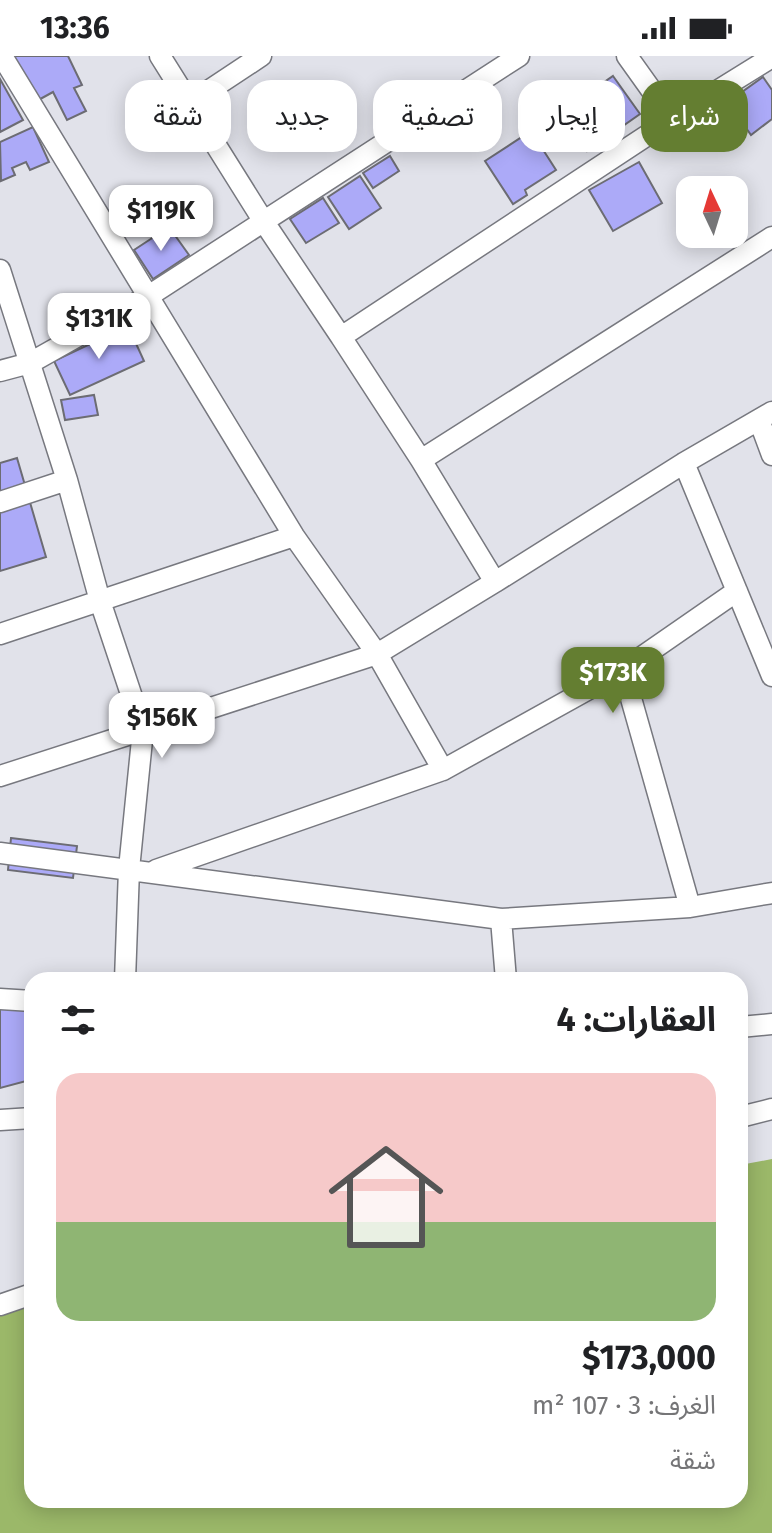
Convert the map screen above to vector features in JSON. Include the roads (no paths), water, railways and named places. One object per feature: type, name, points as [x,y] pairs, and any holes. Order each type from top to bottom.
[{"type":"street","points":[[2,56],[294,536],[377,654],[443,770]]},
{"type":"street","points":[[160,56],[175,80]]},
{"type":"street","points":[[225,80],[261,56]]},
{"type":"street","points":[[0,371],[30,363],[147,297],[519,56]]},
{"type":"street","points":[[627,56],[644,80]]},
{"type":"street","points":[[735,80],[772,57]]},
{"type":"street","points":[[341,337],[641,139]]},
{"type":"street","points":[[220,152],[421,460],[495,582]]},
{"type":"street","points":[[421,460],[772,237]]},
{"type":"street","points":[[0,270],[67,480],[100,601],[143,730],[129,869],[125,972]]},
{"type":"street","points":[[0,776],[377,654],[765,416],[772,455]]},
{"type":"street","points":[[684,463],[772,676]]},
{"type":"street","points":[[0,502],[67,480]]},
{"type":"street","points":[[0,634],[294,536]]},
{"type":"street","points":[[152,872],[443,770],[623,670],[737,591]]},
{"type":"street","points":[[623,670],[690,907]]},
{"type":"street","points":[[0,853],[501,919],[690,907],[772,893]]},
{"type":"street","points":[[501,919],[505,972]]},
{"type":"street","points":[[0,999],[24,1000]]},
{"type":"street","points":[[748,1026],[772,1024]]},
{"type":"street","points":[[748,1115],[772,1109]]},
{"type":"street","points":[[0,1120],[24,1118]]},
{"type":"street","points":[[0,1305],[24,1297]]}]
